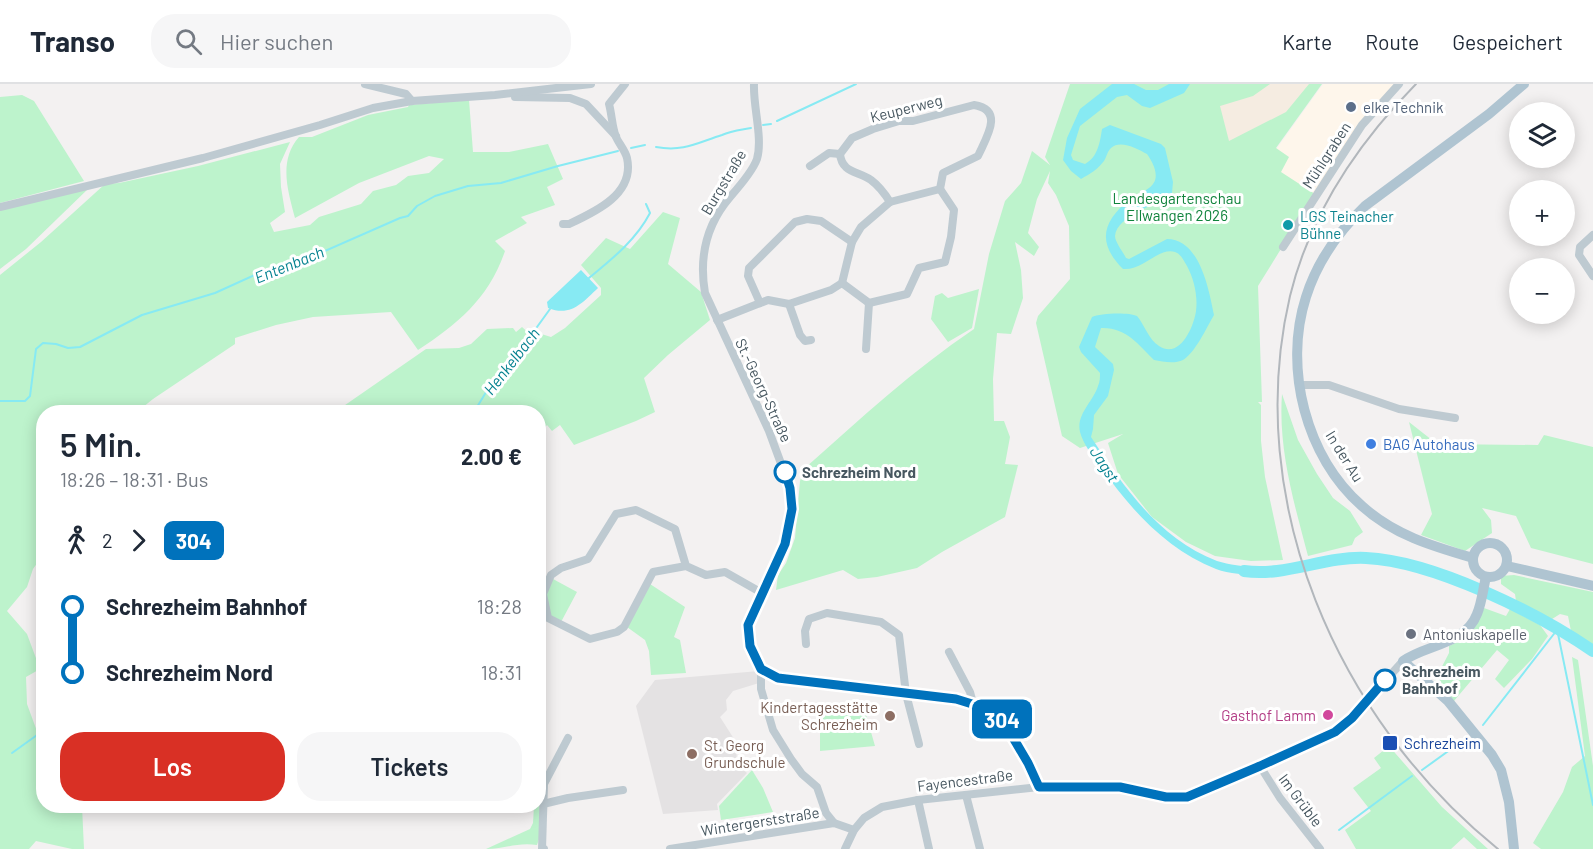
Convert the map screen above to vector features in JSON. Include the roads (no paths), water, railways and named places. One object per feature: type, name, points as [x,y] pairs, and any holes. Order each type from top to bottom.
[{"type":"main road","name":"In der Au","points":[[1473,558],[1422,543],[1390,527],[1362,506],[1342,484],[1319,448],[1309,425],[1299,385],[1298,345],[1305,298],[1331,246],[1347,224],[1365,206],[1489,114],[1524,84]]},
{"type":"main road","points":[[1494,543],[1504,549],[1507,554],[1507,566],[1501,574],[1485,581],[1474,568],[1473,558],[1478,547],[1494,543]]},
{"type":"main road","points":[[1507,566],[1593,586]]},
{"type":"main road","name":"Fayencestraße","points":[[1403,661],[1413,654],[1458,638],[1470,627],[1481,603],[1485,581]]},
{"type":"main road","points":[[1403,661],[1448,701],[1492,755],[1501,770],[1509,802],[1514,849]]},
{"type":"street","points":[[365,84],[406,94],[412,101]]},
{"type":"street","points":[[0,207],[203,158],[312,128],[373,108],[412,101],[495,95],[517,88],[591,84]]},
{"type":"street","points":[[598,117],[625,84]]},
{"type":"street","name":"Burgstraße","points":[[705,293],[701,272],[705,244],[720,208],[756,159],[758,141],[754,84]]},
{"type":"street","name":"Mühlgraben","points":[[1283,247],[1362,125],[1399,84]]},
{"type":"street","points":[[495,95],[499,98],[549,96],[570,98],[586,104],[616,137]]},
{"type":"street","points":[[563,224],[569,224],[610,201],[624,183],[628,161],[616,137],[609,104]]},
{"type":"street","name":"Keuperweg","points":[[810,166],[829,153],[840,154],[852,138],[899,121],[913,121],[974,105],[983,106],[992,118],[978,156],[943,173],[940,189]]},
{"type":"street","points":[[840,154],[844,168],[870,179],[891,202]]},
{"type":"street","points":[[717,320],[768,300],[789,304],[842,284],[852,242],[861,228],[891,202],[940,189],[954,210],[945,262],[919,268],[907,294],[869,303],[842,284]]},
{"type":"street","points":[[760,303],[748,276],[749,268],[795,222],[807,219],[821,221],[852,242]]},
{"type":"street","points":[[1593,235],[1580,247],[1579,255],[1593,276]]},
{"type":"street","name":"St.-Georg-Straße","points":[[705,293],[769,431],[790,488],[792,509],[785,544],[748,625],[750,646],[761,669],[761,689],[773,730],[802,774],[817,788],[825,813],[834,824]]},
{"type":"street","points":[[866,349],[869,303]]},
{"type":"street","points":[[789,304],[800,335],[805,341],[811,340]]},
{"type":"street","points":[[1299,385],[1329,385],[1399,409],[1455,418]]},
{"type":"street","points":[[546,587],[551,575],[561,568],[588,559],[616,514],[636,510],[675,529],[686,566]]},
{"type":"street","points":[[546,608],[548,618],[590,639],[617,632],[624,627],[653,572],[686,566],[706,575],[725,572],[762,593]]},
{"type":"street","points":[[806,644],[805,631],[809,619],[827,613],[881,621],[899,635],[906,694],[919,744]]},
{"type":"street","points":[[950,652],[973,703]]},
{"type":"street","name":"Fayencestraße","points":[[844,849],[854,830],[864,818],[882,807],[918,800],[1039,787],[1120,787],[1166,797],[1187,797],[1335,732],[1352,718],[1403,661]]},
{"type":"street","points":[[761,669],[778,678],[956,699],[998,712],[1028,763],[1039,787]]},
{"type":"street","points":[[546,780],[568,738]]},
{"type":"street","name":"Im Grüble","points":[[1260,766],[1280,798],[1320,849]]},
{"type":"street","points":[[546,803],[623,790]]},
{"type":"street","points":[[966,795],[980,849]]},
{"type":"street","points":[[918,800],[929,849]]},
{"type":"street","points":[[543,813],[543,849]]},
{"type":"street","name":"Wintergerststraße","points":[[670,849],[834,824],[854,830]]},
{"type":"water","points":[[1112,84],[1134,84],[1146,90],[1158,90],[1169,84],[1190,84],[1184,93],[1150,108],[1142,106],[1127,95],[1117,97],[1080,126],[1071,155],[1073,160],[1085,164],[1089,161],[1098,149],[1102,129],[1110,125],[1161,144],[1165,148],[1173,182],[1172,193],[1130,216],[1117,229],[1115,238],[1126,258],[1129,259],[1167,239],[1178,241],[1188,247],[1195,256],[1206,280],[1214,315],[1192,352],[1183,360],[1176,362],[1154,360],[1125,334],[1110,328],[1101,328],[1095,347],[1113,364],[1114,370],[1108,396],[1094,415],[1091,437],[1116,474],[1144,509],[1177,539],[1217,561],[1257,568],[1261,576],[1216,569],[1181,551],[1151,527],[1124,498],[1089,451],[1080,432],[1080,419],[1096,392],[1100,380],[1100,373],[1079,347],[1092,317],[1114,314],[1137,316],[1152,340],[1159,346],[1173,349],[1185,339],[1196,311],[1196,294],[1192,276],[1181,256],[1169,251],[1130,269],[1123,269],[1114,259],[1106,241],[1106,232],[1114,215],[1130,199],[1148,189],[1155,180],[1154,168],[1147,154],[1129,146],[1115,145],[1099,166],[1081,179],[1063,160],[1067,138],[1080,109]]},
{"type":"water","points":[[581,270],[598,288],[570,310],[548,308],[547,302]]},
{"type":"waterway","name":"Entenbach","points":[[777,121],[856,84]]},
{"type":"waterway","name":"Entenbach","points":[[763,125],[771,124]]},
{"type":"waterway","name":"Entenbach","points":[[656,147],[682,148],[729,132],[751,128]]},
{"type":"waterway","name":"Entenbach","points":[[631,148],[645,145]]},
{"type":"waterway","name":"Entenbach","points":[[0,401],[25,401],[30,396],[36,349],[43,343],[68,348],[80,347],[142,315],[215,293],[257,274],[309,258],[408,216],[417,206],[435,196],[468,186],[501,183],[618,151]]},
{"type":"waterway","name":"Henkelbach","points":[[589,278],[638,232],[650,213],[646,204]]},
{"type":"waterway","name":"Henkelbach","points":[[478,405],[550,309]]},
{"type":"waterway","name":"Jagst","points":[[1244,571],[1275,571],[1350,558],[1393,561],[1422,568],[1484,591],[1544,621],[1593,651]]},
{"type":"waterway","points":[[1557,629],[1593,805]]},
{"type":"waterway","points":[[1483,725],[1557,630]]},
{"type":"waterway","name":"Henkelbach","points":[[12,753],[36,736]]},
{"type":"waterway","points":[[1422,770],[1465,739]]},
{"type":"waterway","points":[[1339,830],[1412,776]]},
{"type":"railway","points":[[1416,84],[1375,130],[1339,181],[1323,208],[1299,266],[1290,296],[1279,373],[1280,451],[1292,527],[1316,601],[1349,671],[1391,737],[1441,796],[1498,849]]},
{"type":"place","name":"elke Technik","points":[[1351,107]]},
{"type":"place","name":"LGS Teinacher Bühne","points":[[1288,225]]},
{"type":"place","name":"BAG Autohaus","points":[[1371,444]]},
{"type":"place","name":"Schrezheim Nord","points":[[785,472]]},
{"type":"place","name":"Antoniuskapelle","points":[[1411,634]]},
{"type":"place","name":"Schrezheim Bahnhof","points":[[1385,680]]},
{"type":"place","name":"Gasthof Lamm","points":[[1328,715]]},
{"type":"place","name":"Kindertagesstätte Schrezheim","points":[[890,716]]},
{"type":"place","name":"Schrezheim","points":[[1390,743]]},
{"type":"place","name":"St. Georg Grundschule","points":[[692,754]]},
{"type":"park label","name":"Landesgartenschau Ellwangen 2026","points":[[1177,206]]}]
